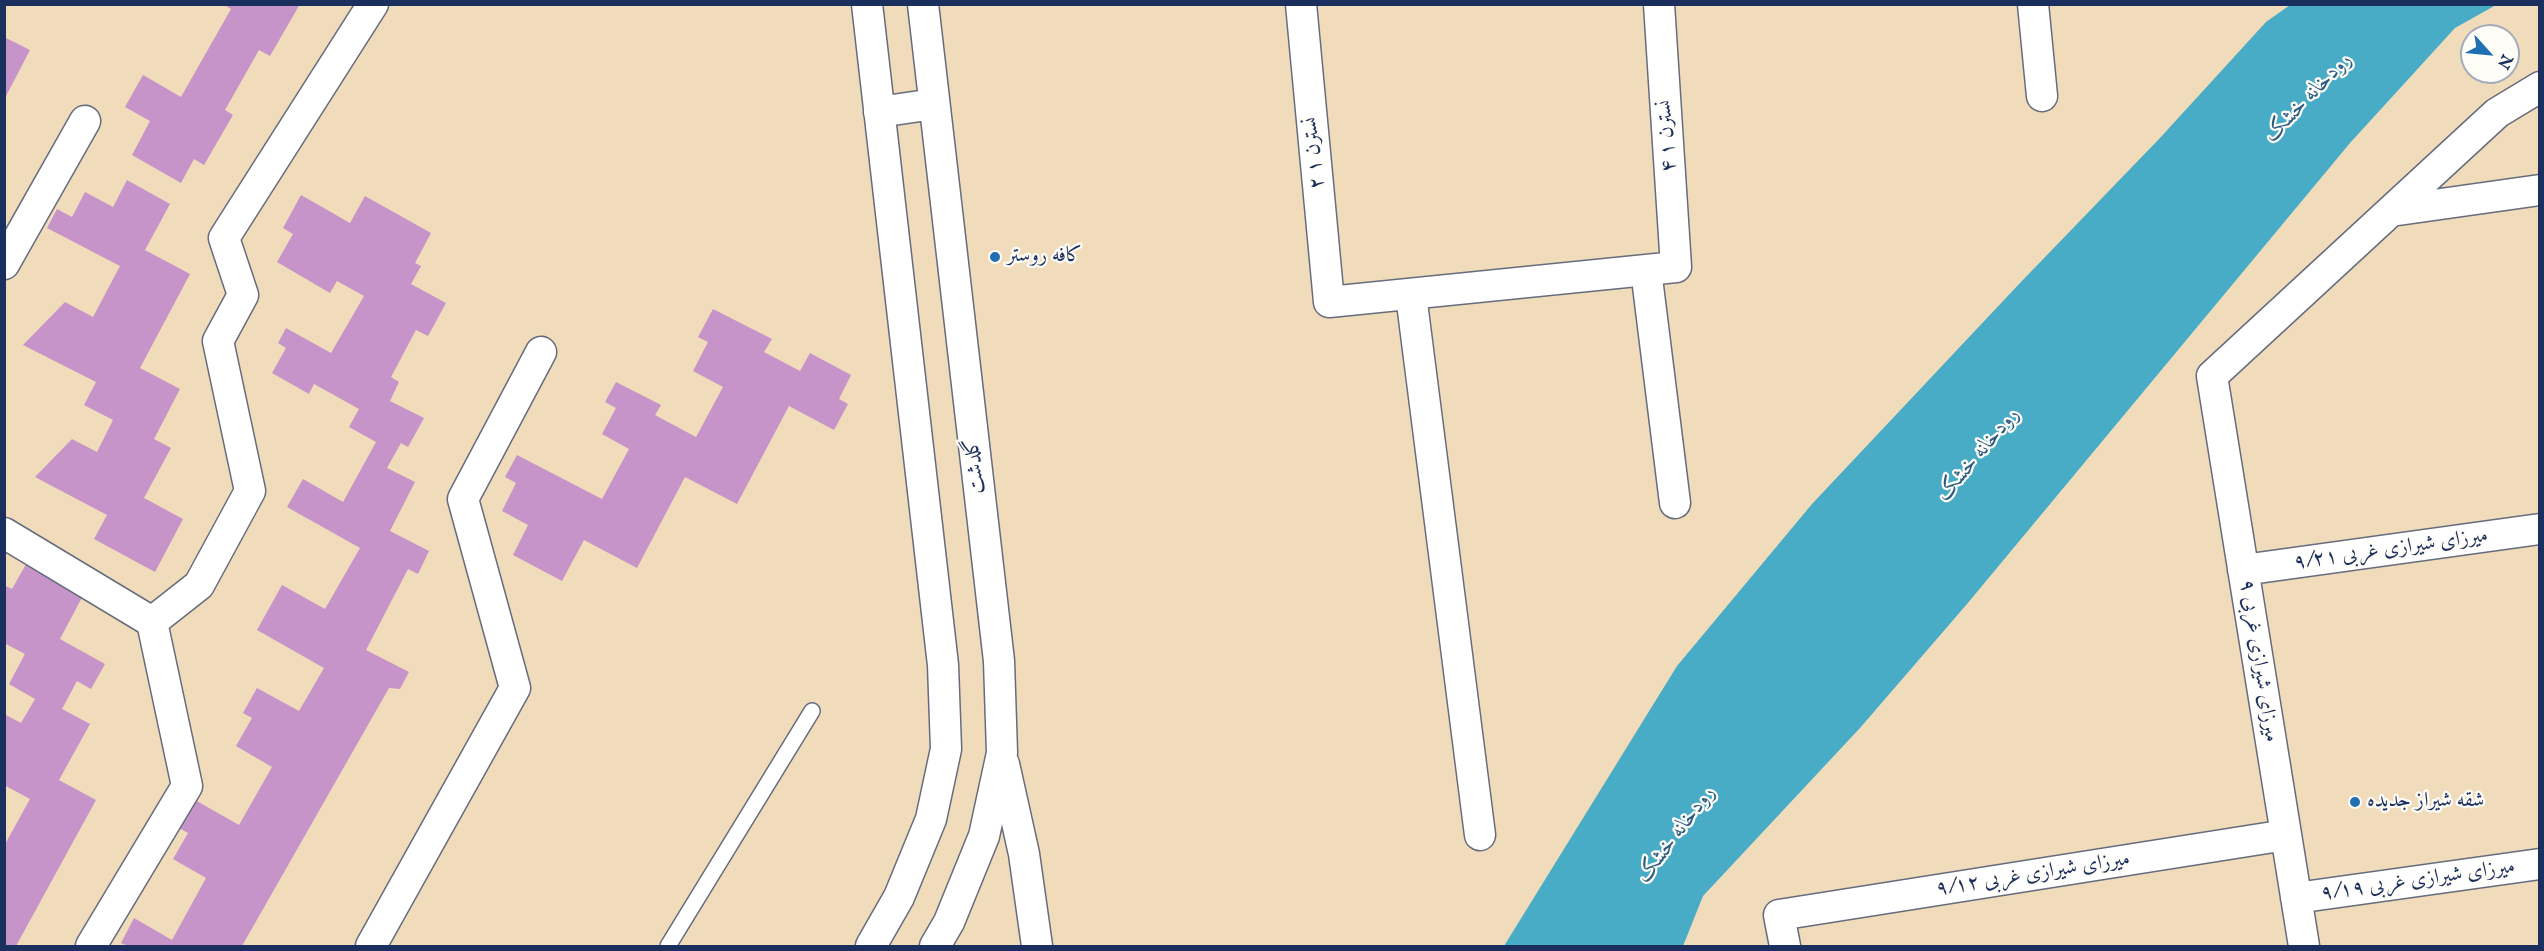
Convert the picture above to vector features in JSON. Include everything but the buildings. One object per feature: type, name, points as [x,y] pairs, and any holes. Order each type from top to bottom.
[{"type":"street","points":[[152,622],[199,585],[250,491],[218,341],[243,295],[224,238],[373,4]]},
{"type":"street","points":[[867,4],[943,665],[946,737],[946,749],[931,819],[899,897],[871,946]]},
{"type":"street","name":"گلدشت","points":[[922,4],[999,661],[1002,753],[984,836],[942,934]]},
{"type":"street","name":"۲ نسترن ۱","points":[[1300,4],[1329,302],[1411,294]]},
{"type":"street","name":"۴ نسترن ۱","points":[[1646,270],[1676,267],[1659,4]]},
{"type":"street","points":[[2033,4],[2042,96]]},
{"type":"street","points":[[2391,211],[2497,113],[2540,87]]},
{"type":"street","points":[[879,112],[934,104]]},
{"type":"street","points":[[4,264],[85,121]]},
{"type":"street","points":[[2391,211],[2540,190]]},
{"type":"street","name":"میرزای شیرازی غربی ۹","points":[[2304,946],[2212,376],[2391,211]]},
{"type":"street","points":[[1480,835],[1411,294],[1646,270],[1675,503]]},
{"type":"street","points":[[371,946],[515,688],[463,499],[541,352]]},
{"type":"street","name":"میرزای شیرازی غربی ۹/۲۱","points":[[2243,570],[2540,529]]},
{"type":"street","points":[[4,533],[152,622],[187,786],[91,946]]},
{"type":"street","points":[[1002,753],[1024,854],[1037,946]]},
{"type":"street","name":"۹/۱۲ میرزای شیرازی غربی","points":[[1785,946],[1779,915],[2286,835]]},
{"type":"street","name":"میرزای شیرازی غربی ۹/۱۹","points":[[2296,898],[2540,864]]},
{"type":"lane","points":[[668,946],[812,711]]},
{"type":"water","name":"رودخانه خشک","points":[[2290,5],[2496,5],[2455,28],[2350,143],[1967,604],[1860,728],[1703,896],[1683,946],[1504,946],[1677,666],[1812,504],[2159,139],[2266,22]]},
{"type":"place","name":"کافه روستر","points":[[995,257]]},
{"type":"place","name":"شقه شيراز جديده","points":[[2355,802]]}]
